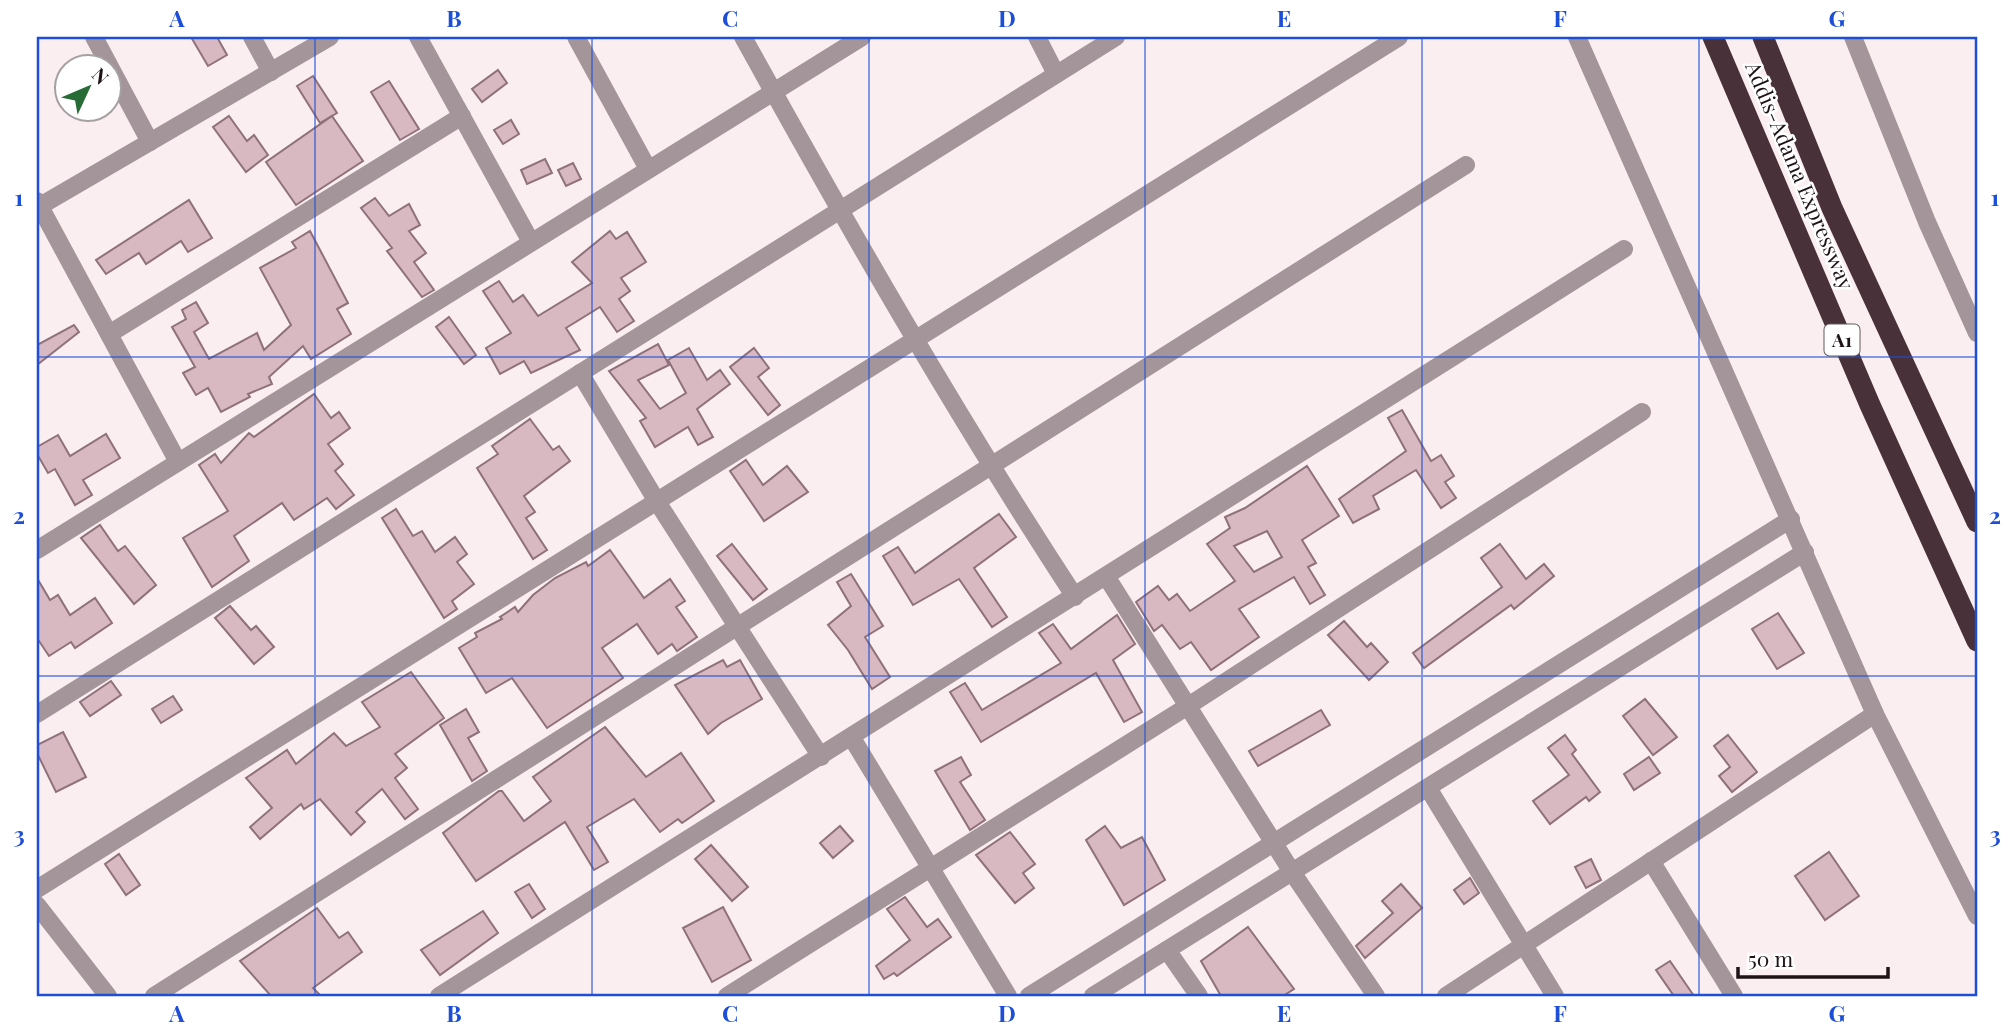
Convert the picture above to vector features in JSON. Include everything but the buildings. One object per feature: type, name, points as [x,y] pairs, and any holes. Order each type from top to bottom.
[{"type":"highway","name":"Addis-Adama Expressway","points":[[1713,37],[1875,417],[1977,641]]},
{"type":"highway","name":"Addis-Adama Expressway","points":[[1763,37],[1832,208],[1977,522]]},
{"type":"street","points":[[94,37],[150,142]]},
{"type":"street","points":[[252,37],[271,72]]},
{"type":"street","points":[[178,462],[38,204],[330,37]]},
{"type":"street","points":[[418,37],[531,242]]},
{"type":"street","points":[[576,37],[648,169]]},
{"type":"street","points":[[743,37],[839,211],[991,468],[1075,597]]},
{"type":"street","points":[[37,550],[862,37]]},
{"type":"street","points":[[1037,37],[1056,74]]},
{"type":"street","points":[[37,714],[1116,37]]},
{"type":"street","points":[[37,889],[1399,37]]},
{"type":"street","points":[[1577,37],[1875,714],[1977,916]]},
{"type":"street","points":[[1853,37],[1927,222],[1977,333]]},
{"type":"street","points":[[109,334],[462,116]]},
{"type":"street","points":[[154,996],[1466,165]]},
{"type":"street","points":[[439,996],[1625,249]]},
{"type":"street","points":[[580,373],[656,500],[821,757]]},
{"type":"street","points":[[727,996],[1188,706],[1642,412]]},
{"type":"street","points":[[1029,996],[1791,519]]},
{"type":"street","points":[[1093,996],[1805,552]]},
{"type":"street","points":[[1106,576],[1292,872],[1376,996]]},
{"type":"street","points":[[1446,996],[1875,714]]},
{"type":"street","points":[[852,738],[1009,996]]},
{"type":"street","points":[[1428,788],[1555,996]]},
{"type":"street","points":[[1651,861],[1734,996]]},
{"type":"street","points":[[37,905],[108,996]]},
{"type":"street","points":[[1167,950],[1199,996]]}]
